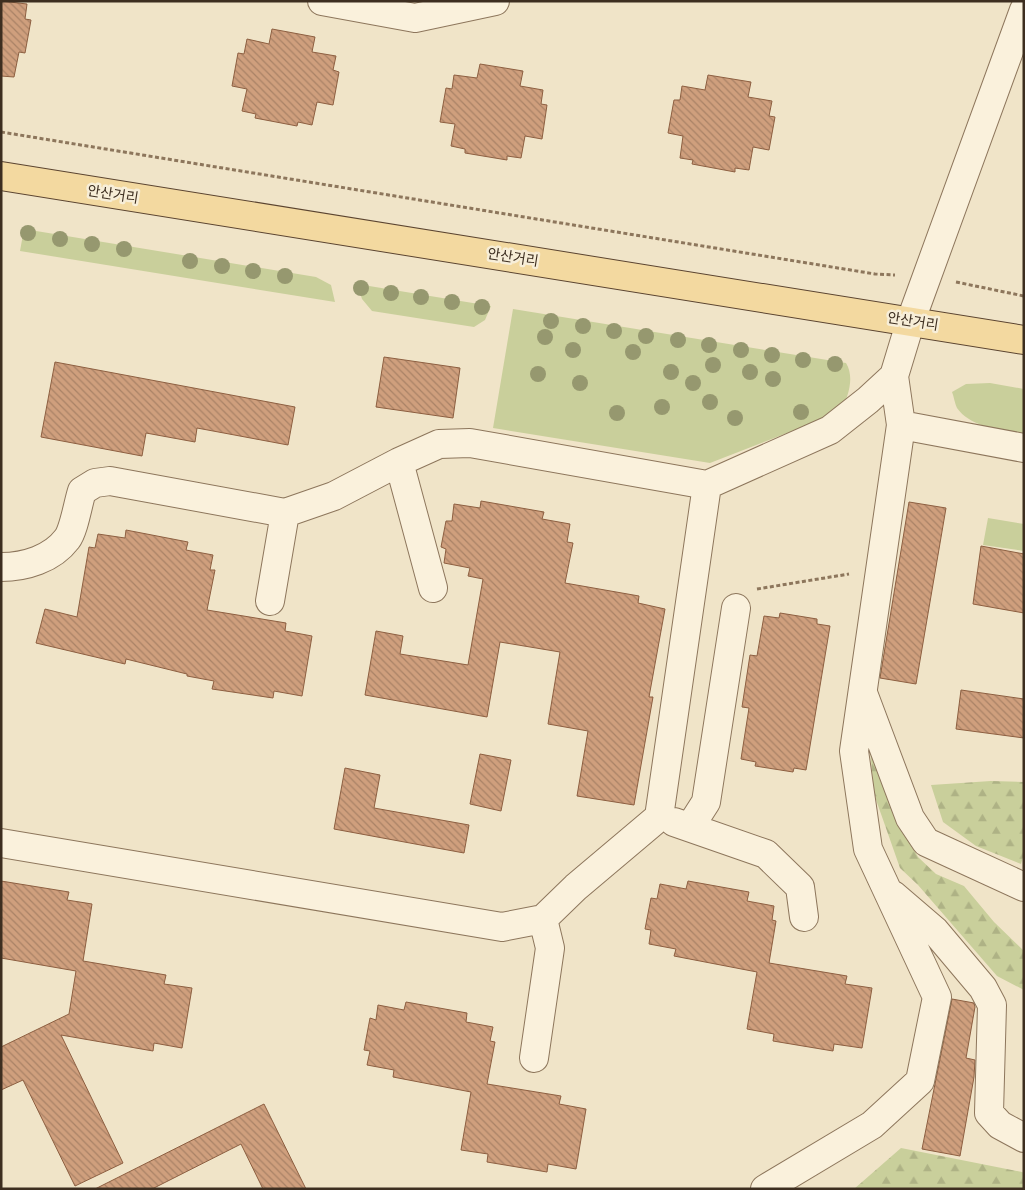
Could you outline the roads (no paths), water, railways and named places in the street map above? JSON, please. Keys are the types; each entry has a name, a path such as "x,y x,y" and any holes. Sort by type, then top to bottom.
{"main road":[{"name":"안산거리","path":"1,176 911,320 1024,340"}],"street":[{"path":"322,1 415,18 495,1"},
{"path":"765,1189 872,1125 920,1081 936,997 868,849 854,751 882,571 901,426 894,376 911,320 1024,10"},
{"path":"1,567 31,564 51,554 68,538 82,491 95,483 110,481 286,513 334,496 399,462 439,444 470,443 707,485 830,430 868,400 894,376"},
{"path":"901,426 1024,448"},
{"path":"399,462 433,588"},
{"path":"1,843 502,927 543,919 576,887 659,817 707,485"},
{"path":"270,601 286,513"},
{"path":"690,827 706,802 736,608"},
{"path":"863,691 910,818 926,842 1024,887"},
{"path":"659,817 766,854 800,887 804,917"},
{"path":"886,889 935,931 982,988 992,1005 989,1113 1000,1125 1024,1138"},
{"path":"534,1058 550,948 543,919"}]}
